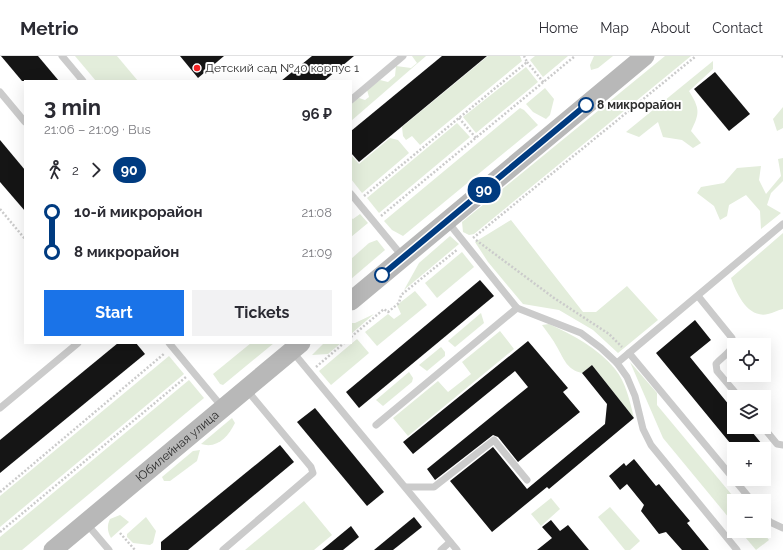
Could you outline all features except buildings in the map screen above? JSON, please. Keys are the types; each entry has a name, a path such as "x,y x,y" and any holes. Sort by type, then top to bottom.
{"main road":[{"path":"352,300 645,56"},
{"name":"Юбилейная улица","path":"53,550 297,347"}],"lane":[{"path":"62,56 82,80"},
{"path":"352,99 403,56"},
{"path":"0,92 24,121"},
{"path":"352,195 404,257"},
{"path":"447,221 517,308 581,333 602,348 617,363 627,377 635,396 643,429 651,445 738,550"},
{"path":"617,363 783,224"},
{"path":"698,296 732,338 734,344 732,350 716,364 717,371 733,390"},
{"path":"376,425 517,308"},
{"path":"0,408 77,344"},
{"path":"170,344 223,408"},
{"path":"297,347 457,550"},
{"path":"629,353 746,494"},
{"path":"223,550 313,474 311,467 246,389"},
{"path":"769,434 777,444 783,445"},
{"path":"406,487 434,487 494,440 527,480"},
{"path":"86,522 109,550"},
{"path":"771,522 783,528"},
{"path":"441,550 450,542"}],"path":[{"path":"524,56 544,83"},
{"path":"374,222 575,56"},
{"path":"469,240 696,56"},
{"path":"362,197 527,62"},
{"path":"459,118 476,138"},
{"path":"0,209 24,238"},
{"path":"473,238 554,298 608,334 629,353"},
{"path":"352,336 384,309 388,312 398,303 401,295 462,246"},
{"path":"313,370 343,344"},
{"path":"0,492 167,352"},
{"path":"0,532 193,372"},
{"path":"120,533 134,550"}],"green space":[{"path":"75,56 117,56 137,80 95,80"},
{"path":"412,56 426,56 352,120 352,103 359,98 365,100 369,97 367,90 380,80 388,82 395,76 396,66 411,68 417,63"},
{"path":"488,56 520,56 522,61 420,145 412,136 406,140 403,136 402,127"},
{"path":"535,56 568,56 543,77 530,60"},
{"path":"594,56 613,56 598,68 591,70 590,65"},
{"path":"665,56 691,56 474,234 469,235 463,232 462,222"},
{"path":"713,61 713,69 689,91 698,111 691,131 701,143 693,148 682,140 663,137 658,122 639,137 626,132"},
{"path":"526,67 538,82 476,133 463,117"},
{"path":"545,88 554,99 550,115 546,119 533,112 526,104"},
{"path":"783,107 783,128 777,131 773,119"},
{"path":"520,108 524,110 538,125 403,236 392,230 384,221"},
{"path":"457,123 470,137 379,213 367,198"},
{"path":"390,138 398,140 409,153 362,193 352,180 352,156 359,164"},
{"path":"783,158 783,181 771,193 767,205 781,213 761,229 760,211 746,195 729,205 727,216 720,220 714,206 697,193 701,187 724,183 737,168 761,166 759,180 766,194 781,176 778,159"},
{"path":"360,214 368,223 352,236 352,218"},
{"path":"511,220 583,312 596,312 627,286 658,320 618,353 593,330 559,310 523,304 488,262 475,242"},
{"path":"783,233 783,309 761,315 754,313 744,304 736,291 731,278"},
{"path":"450,236 459,244 404,290 419,263"},
{"path":"377,240 385,250 352,278 352,258 369,243"},
{"path":"462,252 474,267 437,298 425,283"},
{"path":"415,291 427,305 377,346 365,332 388,314 394,319 401,314 397,305"},
{"path":"481,313 484,323 455,347 448,341"},
{"path":"374,314 352,333 352,323"},
{"path":"549,324 593,348 608,361 622,380 634,418 592,365 582,373 569,367 554,341 542,325"},
{"path":"500,331 514,349 408,436 393,418 438,381 448,392 471,374 462,362"},
{"path":"357,339 369,353 331,385 319,371"},
{"path":"250,344 273,344 223,385 220,384 213,374"},
{"path":"323,344 340,344 328,354 312,355"},
{"path":"441,347 445,352 445,356 427,371 419,365"},
{"path":"169,356 184,374 0,527 0,496"},
{"path":"630,362 657,393 657,405 731,494 727,494 727,516 663,438"},
{"path":"409,372 413,378 412,382 383,406 376,400"},
{"path":"189,380 204,398 22,550 0,550 0,537"},
{"path":"232,418 235,423 229,433 221,441 212,445 201,444"},
{"path":"200,450 197,461 170,481 164,481 162,477 193,451"},
{"path":"551,498 560,509 541,526 531,514"},
{"path":"304,501 332,535 314,550 245,550"},
{"path":"610,507 640,541 630,550 625,550 598,517"},
{"path":"120,515 129,522 111,538 108,530 109,521 110,519"},
{"path":"146,517 156,531 153,543 150,545 133,543 127,537 127,534"},
{"path":"746,538 767,538 769,540 756,550"}],"bus line":[{"name":"90","path":"382,275 586,105"}],"place":[{"name":"Детский сад №40 корпус 1","path":"197,68"},
{"name":"8 микрорайон","path":"586,105"}]}
